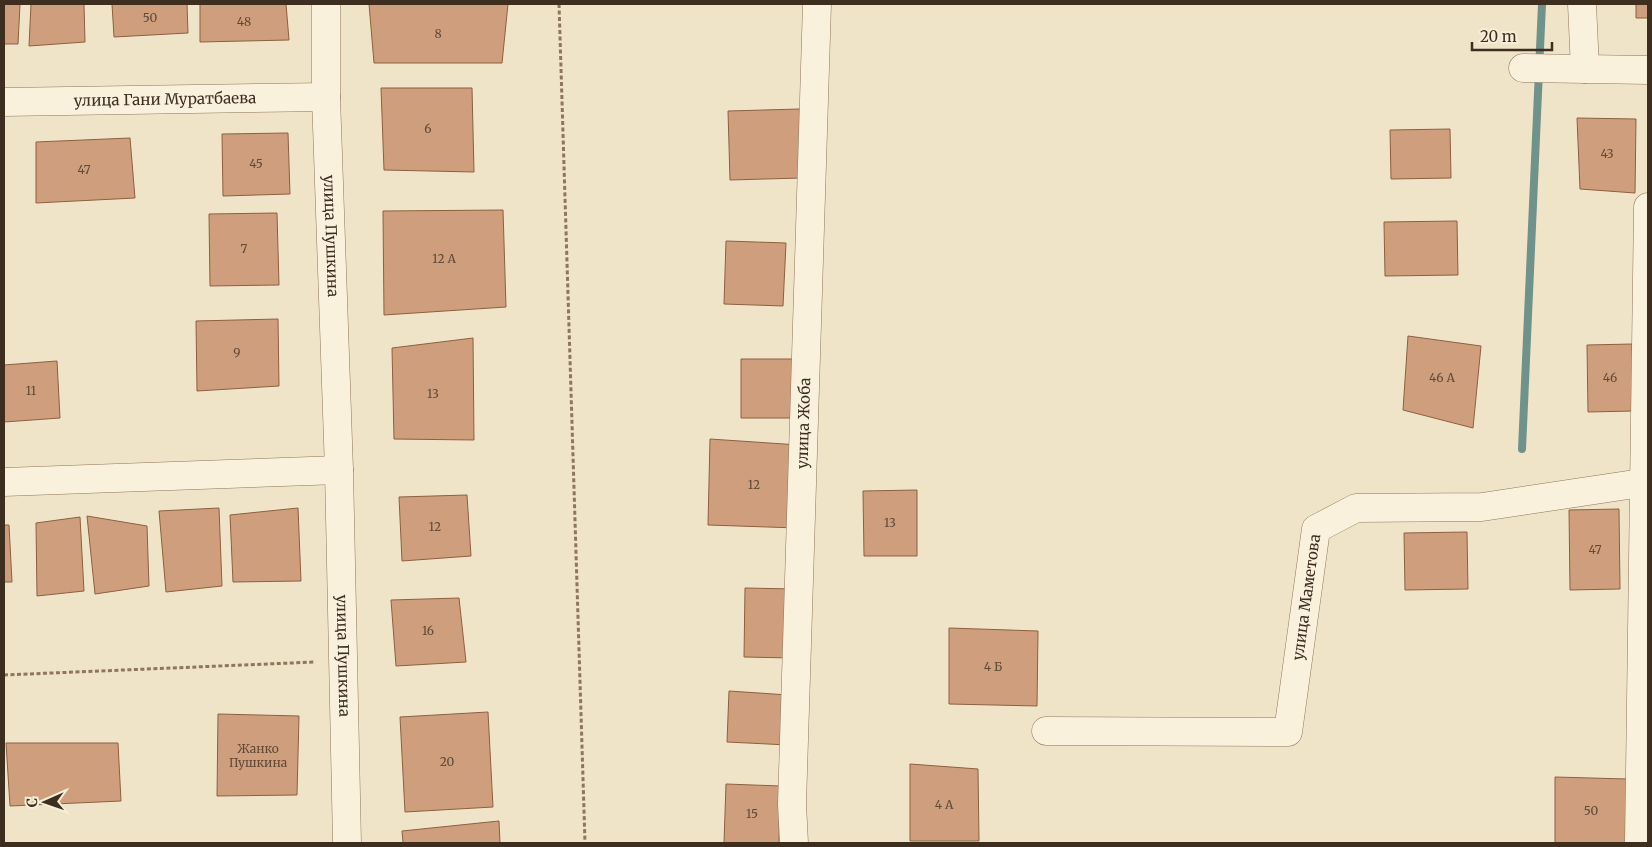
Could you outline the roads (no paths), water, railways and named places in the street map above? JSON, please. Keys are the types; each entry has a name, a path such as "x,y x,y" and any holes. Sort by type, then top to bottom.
{"street":[{"name":"улица Пушкина","path":"326,4 326,97 339,470 347,843"},
{"name":"улица Жоба","path":"794,843 792,804 817,4"},
{"path":"1582,4 1585,69"},
{"path":"1523,68 1648,70"},
{"name":"улица Гани Муратбаева","path":"4,102 326,97"},
{"path":"1639,843 1646,482 1648,207"},
{"path":"4,482 339,470"},
{"name":"улица Маметова","path":"1046,731 1288,732 1316,529 1356,508 1482,507 1646,482"}],"waterway":[{"path":"1522,449 1542,4"}]}
